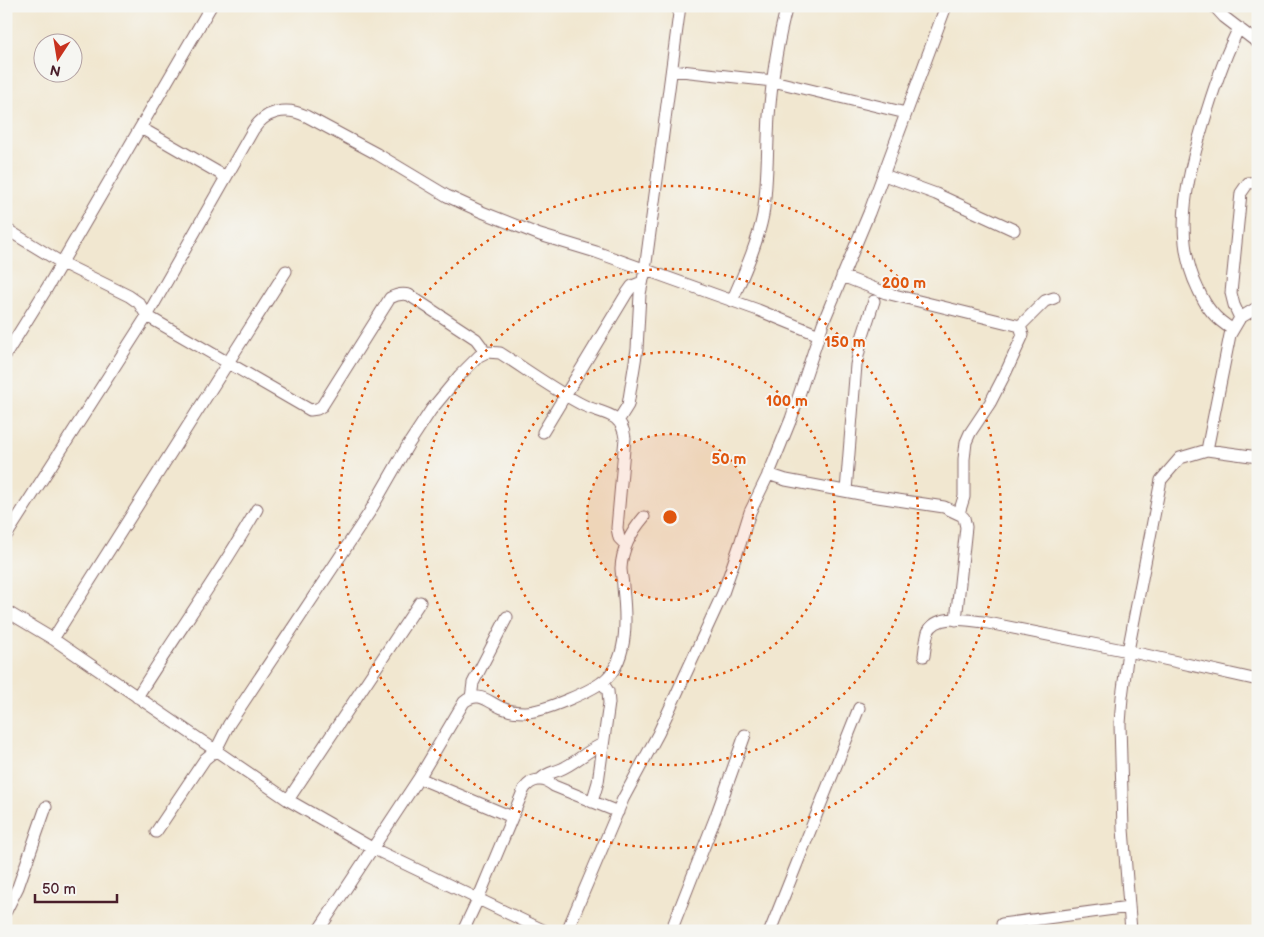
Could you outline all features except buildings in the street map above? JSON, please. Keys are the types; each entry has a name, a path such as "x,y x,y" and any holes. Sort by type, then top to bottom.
{"street":[{"path":"6,354 62,263 211,6"},
{"path":"618,421 628,405 637,349 642,282 680,6"},
{"path":"732,301 754,247 762,217 767,180 773,81 779,39 787,6"},
{"path":"567,931 618,812 658,734 704,636 732,568 750,512 791,419 832,299 884,175 946,6"},
{"path":"1214,6 1258,43"},
{"path":"1232,329 1212,313 1198,290 1188,263 1184,230 1188,187 1196,148 1219,71 1239,28"},
{"path":"672,70 773,81 906,113"},
{"path":"6,536 147,316 253,130 261,120 277,112 295,112 306,116 377,154 447,196 482,212 732,301 819,335"},
{"path":"141,128 226,177"},
{"path":"884,175 936,194 1014,230"},
{"path":"1240,318 1234,305 1232,293 1241,193 1248,183 1258,182"},
{"path":"6,229 62,263 129,296 139,303 147,316 306,409 317,409 322,406 390,298 400,294 409,296 476,339 482,347 483,353"},
{"path":"53,639 286,271"},
{"path":"842,276 886,293 1020,326"},
{"path":"543,432 626,294 632,286 642,282"},
{"path":"1020,326 1045,301 1054,298"},
{"path":"846,491 856,365 862,338 874,301"},
{"path":"1207,450 1232,329 1240,318 1258,307"},
{"path":"959,513 964,497 966,442 1006,372 1022,335 1020,326"},
{"path":"156,832 205,759 216,750 229,724 369,513 419,427 445,392 483,353 492,351 500,353 566,395 593,409 611,415 618,421 623,429 625,438 617,528 619,538 626,545"},
{"path":"1131,931 1123,829 1120,724 1128,651 1161,480 1180,458 1207,450 1258,456"},
{"path":"768,474 786,480 896,501 944,507 959,513 964,518 966,527 958,620"},
{"path":"137,697 195,606 233,551 257,509"},
{"path":"318,931 419,778 464,702 471,698 484,698 510,711 533,712 593,688 602,682 615,667 621,652 624,618 621,569 626,545 644,517"},
{"path":"288,800 420,602"},
{"path":"6,611 53,639 288,800 372,848 545,931"},
{"path":"471,698 473,683 506,617"},
{"path":"924,656 928,635 932,627 939,621 977,621 1128,651 1258,680"},
{"path":"592,802 598,782 610,703 608,691 602,682"},
{"path":"770,931 859,708"},
{"path":"671,931 745,735"},
{"path":"463,931 527,784 568,766 603,744"},
{"path":"419,778 512,817"},
{"path":"541,779 618,812"},
{"path":"6,911 18,887 46,807"},
{"path":"1002,924 1129,907"}]}
